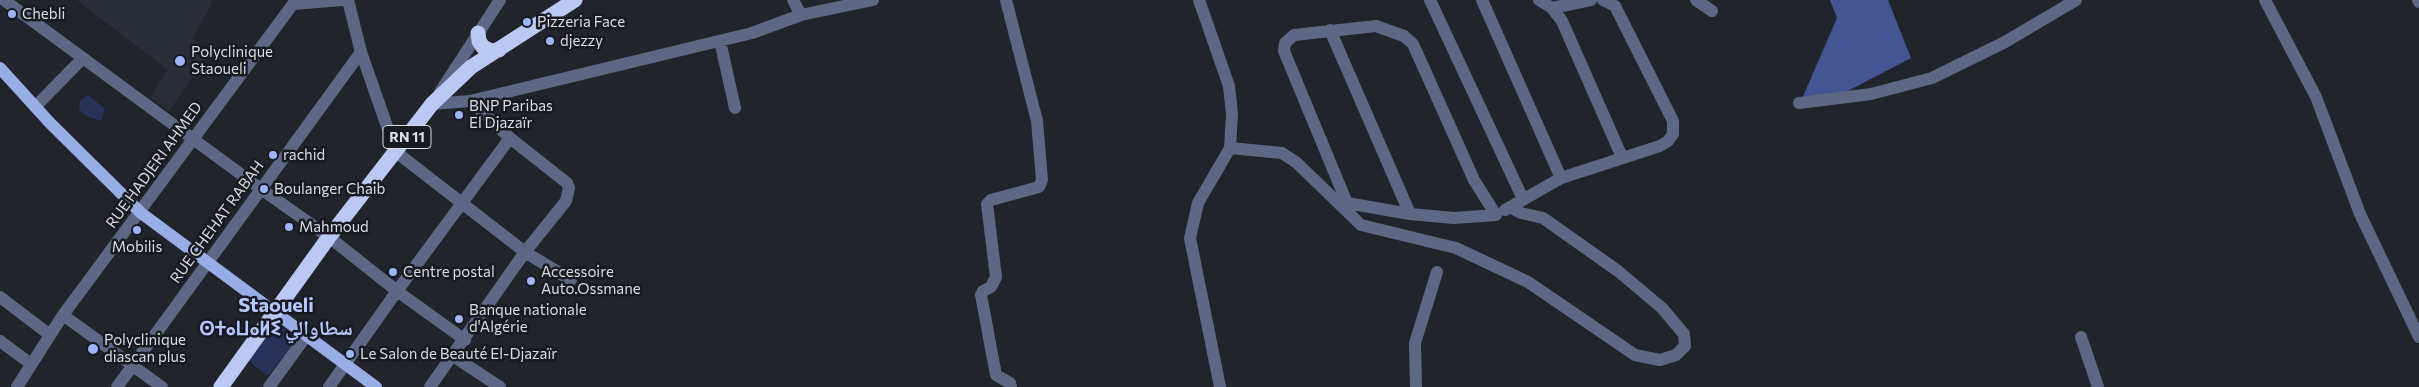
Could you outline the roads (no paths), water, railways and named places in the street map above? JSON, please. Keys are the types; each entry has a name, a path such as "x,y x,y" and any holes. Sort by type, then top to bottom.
{"highway":[{"name":"RN 11","path":"221,387 329,237 432,104 471,67 575,0"},
{"path":"478,33 479,41 483,47 491,51 499,50"}],"main road":[{"path":"0,68 35,107 140,213 376,387"}],"street":[{"path":"4,0 329,237 397,291 464,340"},
{"name":"RUE HADJERI AHMED","path":"17,387 64,315 140,213 291,2 342,0"},
{"path":"348,0 361,52 396,152 460,204 525,252 571,280"},
{"path":"432,104 500,0"},
{"path":"793,0 801,15"},
{"path":"432,104 470,102 752,33 801,15 873,0"},
{"path":"1006,0 1037,121 1042,180 1039,188 991,200 987,204 996,277 990,287 980,295 996,376 1010,383 1011,387"},
{"path":"1200,0 1229,86 1232,114 1230,148 1198,203 1190,238 1220,387"},
{"path":"1430,0 1523,199"},
{"path":"1482,0 1561,178"},
{"path":"1539,0 1552,8 1562,21 1622,157"},
{"path":"1552,8 1591,0"},
{"path":"1333,200 1410,214 1454,218 1496,215 1561,178 1660,146 1668,141 1673,134 1673,121 1615,6 1603,0"},
{"path":"1696,0 1712,12"},
{"path":"1799,103 1871,94 1932,78 2005,42 2076,0"},
{"path":"2265,0 2316,97 2360,214 2419,337"},
{"path":"1347,203 1284,51 1285,43 1289,38 1330,30 1376,26 1404,36 1412,44 1474,180 1496,215"},
{"path":"1330,30 1410,214"},
{"path":"720,41 734,108"},
{"name":"RUE CHEHAT RABAH","path":"117,387 361,52"},
{"path":"35,107 83,58"},
{"path":"430,387 525,252 566,201 569,188 567,182 510,138 470,102"},
{"path":"329,387 460,204 510,138"},
{"path":"1230,148 1282,153 1297,163 1333,200 1361,224 1456,248 1528,282 1635,355 1660,360 1676,355 1685,346 1684,334 1662,308 1618,271 1543,218 1521,213 1510,207"},
{"path":"1416,387 1415,343 1437,272"},
{"path":"0,297 50,335"},
{"path":"64,315 162,387"},
{"path":"269,387 307,335"},
{"path":"2081,337 2098,387"},
{"path":"0,341 31,364"},
{"path":"453,356 500,387"}],"place":[{"name":"Chebli","path":"12,14"},
{"name":"Pizzeria Face","path":"527,22"},
{"name":"djezzy","path":"550,41"},
{"name":"Polyclinique Staoueli","path":"180,61"},
{"name":"BNP Paribas El Djazaïr","path":"459,115"},
{"name":"rachid","path":"273,155"},
{"name":"Boulanger Chaib","path":"264,189"},
{"name":"Mahmoud","path":"289,227"},
{"name":"Mobilis","path":"137,230"},
{"name":"Centre postal","path":"393,272"},
{"name":"Accessoire Auto.Ossmane","path":"531,281"},
{"name":"Banque nationale d'Algérie","path":"459,319"},
{"name":"Polyclinique diascan plus","path":"93,349"},
{"name":"Le Salon de Beauté El-Djazaïr","path":"350,354"}],"district":[{"name":"Staoueli ⵙⵜⴰⵡⴰⵍⵉ سطاوالي","path":"276,316"}]}
